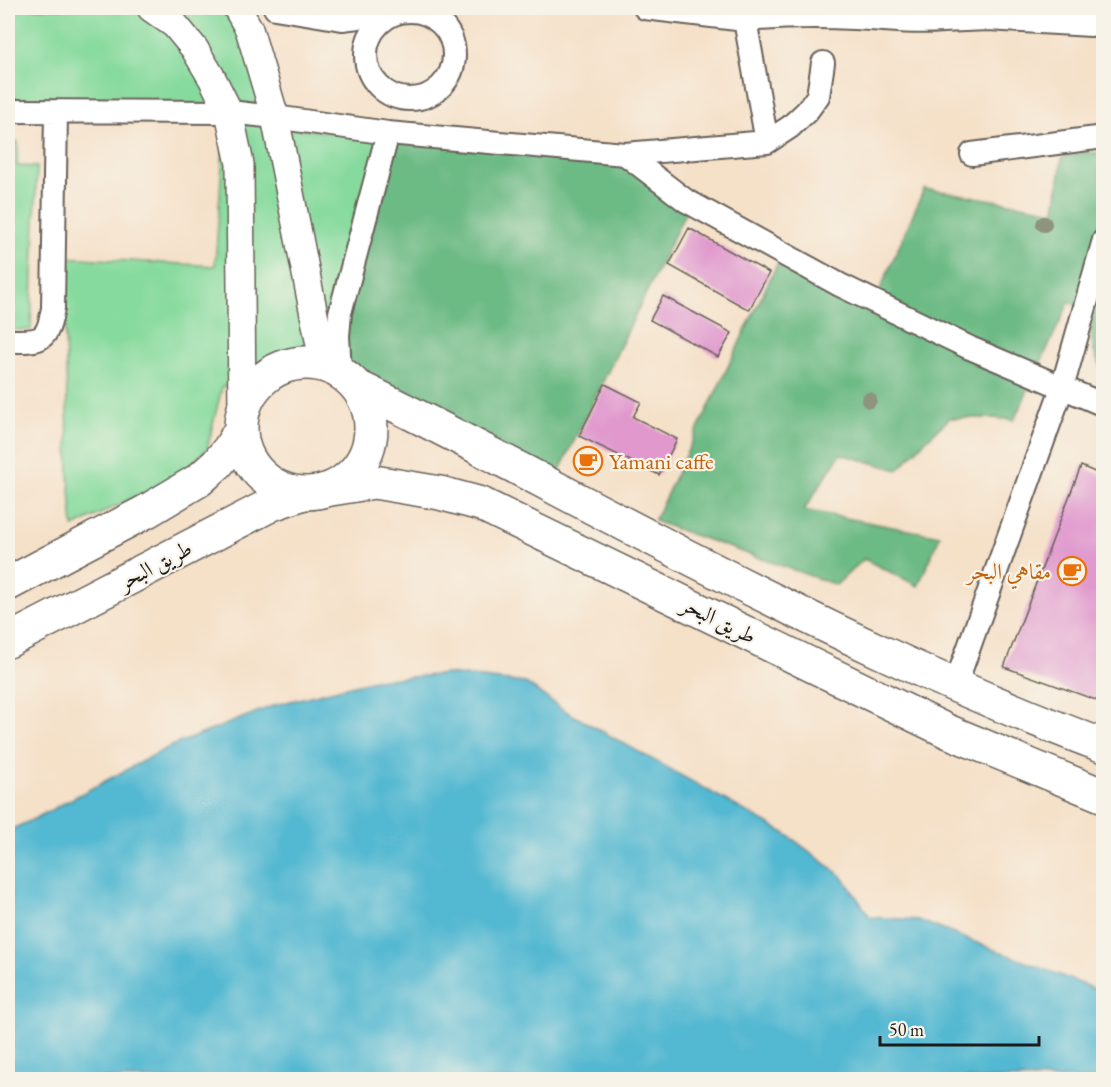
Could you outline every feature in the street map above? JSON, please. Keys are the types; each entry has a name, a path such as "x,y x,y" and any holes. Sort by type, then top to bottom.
{"highway":[{"path":"8,584 147,511 199,480 230,448 242,422 248,397 259,383 273,372 307,363 340,375 367,405 370,425 368,446 359,465 344,480 314,491 285,489 267,480 253,466 244,449 242,422"},
{"name":"طريق البحر","path":"340,375 850,638 955,686 1104,746"},
{"name":"طريق البحر","path":"8,641 272,504 314,491 374,482 440,493 481,504 947,731 1104,796"}],"street":[{"path":"151,8 174,25 194,48 229,112 240,164 242,422"},
{"path":"340,375 275,117 243,18 278,8 342,19 407,10 428,14 441,23 450,35 454,51 453,67 446,81 435,92 420,98 405,99 389,95 377,85 369,71 365,56 342,19"},
{"path":"645,8 745,20 798,17 855,18 915,23 943,14 988,19 1095,20"},
{"path":"365,56 366,44 377,24 407,10"},
{"path":"745,20 767,142"},
{"path":"8,111 229,112 388,133 625,154 767,142 790,128 818,96 823,63"},
{"path":"8,342 39,340 47,333 51,320 56,113"},
{"path":"340,375 338,336 342,303 388,133"},
{"path":"972,154 1104,137"},
{"path":"625,154 685,201 840,285 970,348 1104,405"},
{"path":"955,686 1062,388 1104,240"}],"green space":[{"path":"8,8 251,8 276,127 385,137 326,355 222,387 207,449 180,475 73,527 69,477 63,257 215,266 225,120 8,107"},
{"path":"385,137 631,157 689,205 557,476 326,355"},
{"path":"8,141 18,142 17,166 37,167 31,330 8,330"},
{"path":"1082,152 1103,153 1103,371 1092,343 1092,313 1069,302 1014,420 950,418 898,470 840,454 804,510 940,536 918,586 864,559 836,585 654,521 782,254 879,292 924,189 1055,211 1062,158"}],"water":[{"path":"448,674 526,683 562,709 786,834 842,876 870,917 918,920 1103,992 1103,1079 8,1079 8,831 169,747 275,705 374,680"}],"building":[{"path":"689,228 769,273 749,310 669,265"},
{"path":"663,296 732,333 718,357 650,320"},
{"path":"605,384 641,402 633,417 677,439 659,475 579,436"},
{"name":"مقاهي البحر","path":"1081,466 1104,476 1104,703 1004,667"}],"place":[{"name":"Yamani caffe","path":"588,461"},
{"name":"مقاهي البحر","path":"1072,571"}]}
